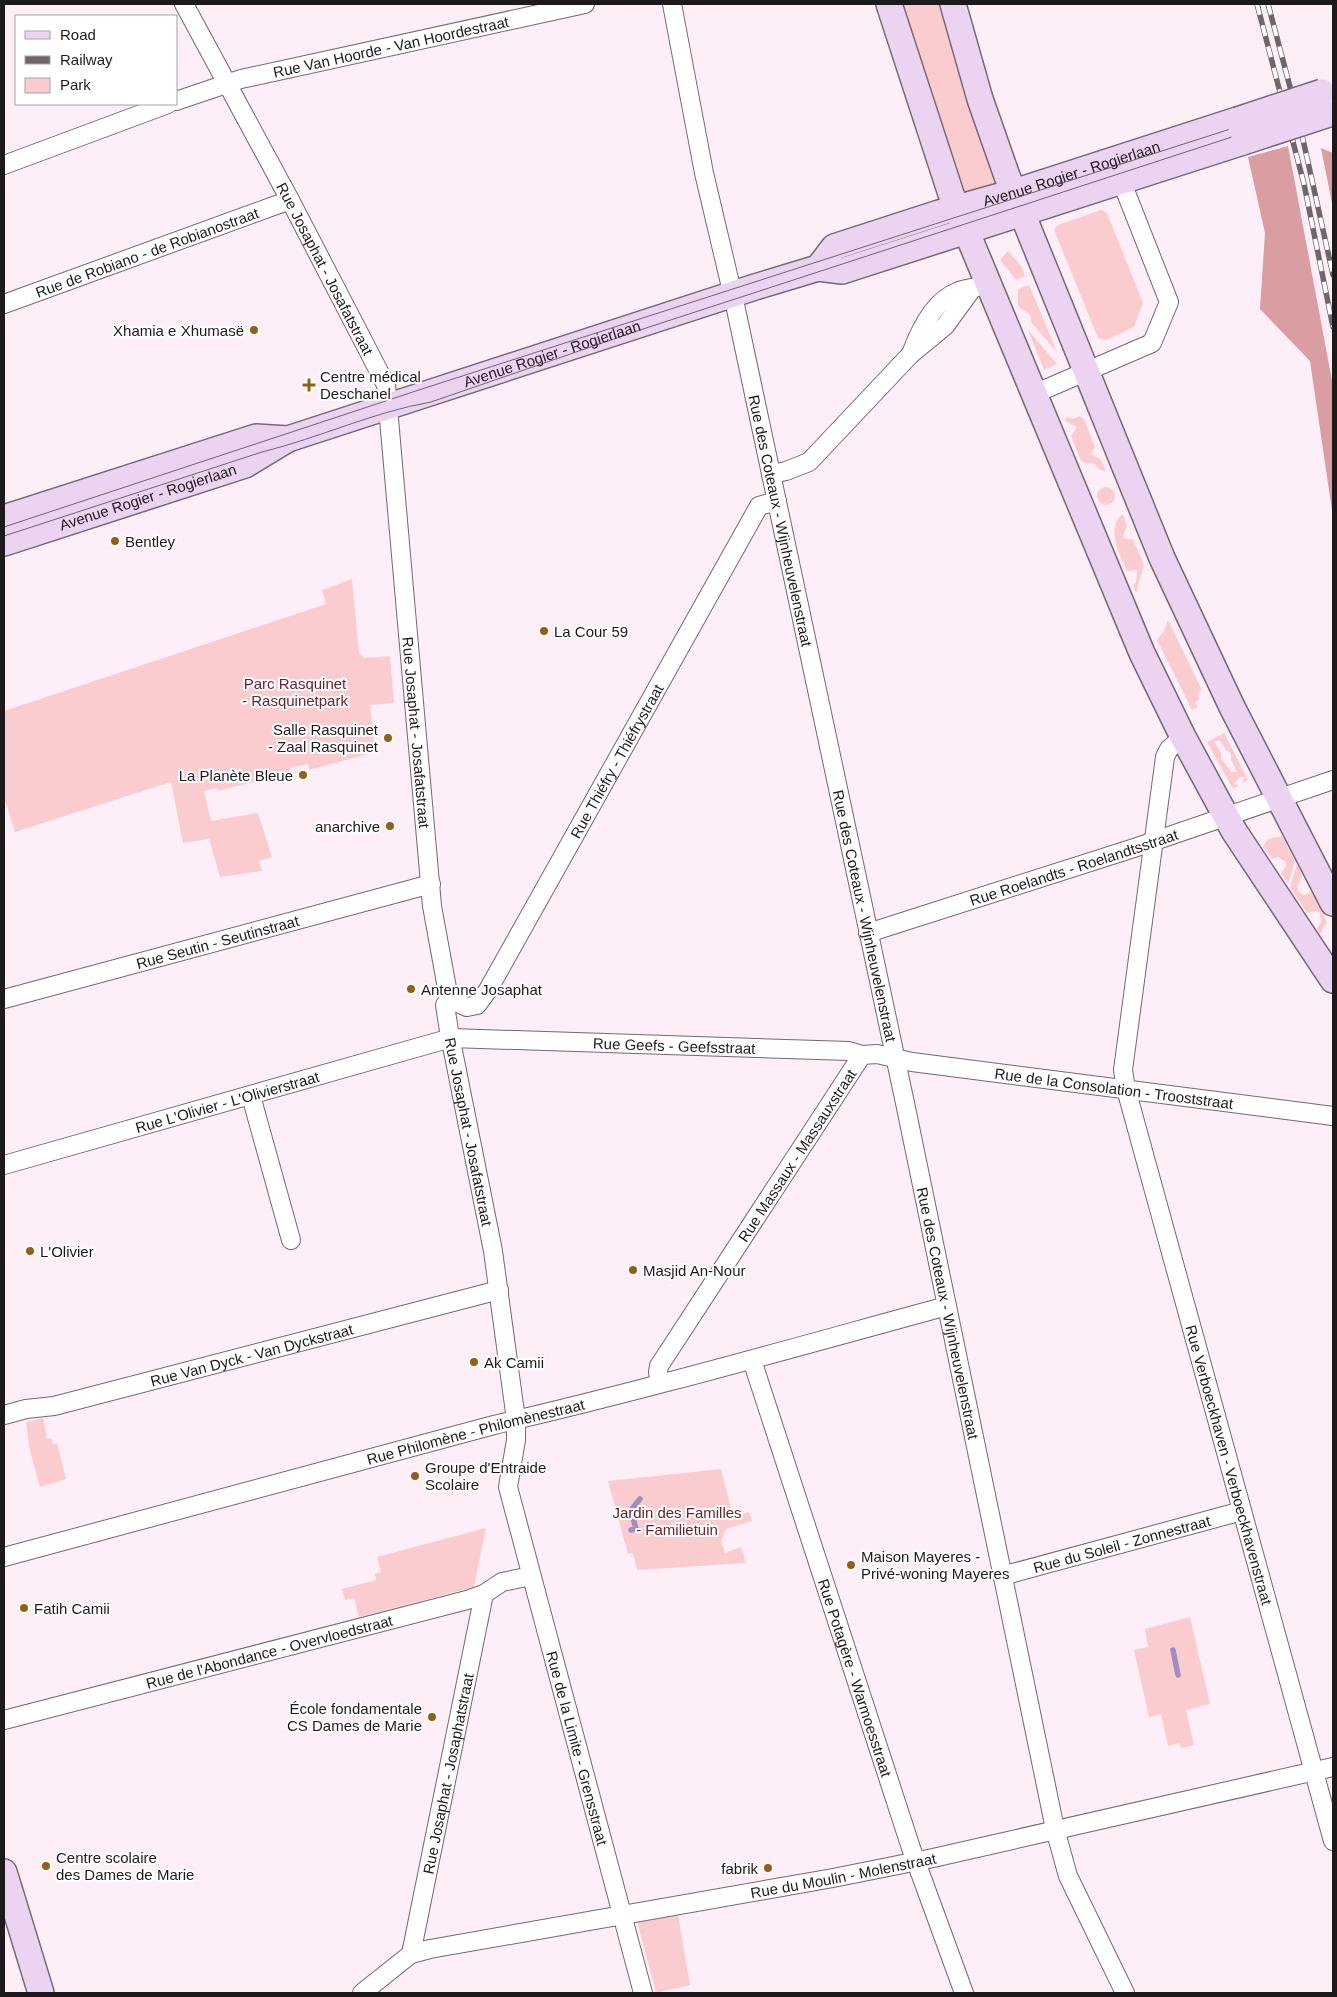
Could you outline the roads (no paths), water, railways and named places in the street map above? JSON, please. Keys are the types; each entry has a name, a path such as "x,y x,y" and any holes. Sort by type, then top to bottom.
{"street":[{"name":"Rue Josaphat - Josafatstraat","path":"184,4 228,83 383,376 389,407 437,941 449,999 445,1005 499,1290 516,1420 516,1440 508,1487 512,1502"},
{"name":"Rue Van Hoorde - Van Hoordestraat","path":"178,100 228,83 585,4"},
{"name":"Rue des Coteaux - Wijnheuvelenstraat","path":"672,4 704,173 733,295 777,501 1055,1829 1068,1876 1125,1993"},
{"path":"889,4 949,188 967,231 979,286 1034,394 1142,653 1183,737 1226,816 1333,980"},
{"path":"953,4 980,99 1018,203 1128,478 1191,623 1333,903"},
{"name":"Avenue Rogier - Rogierlaan","path":"4,543 245,465 288,439 818,268 842,271 967,231 1018,203 1329,102"},
{"path":"4,165 165,105"},
{"path":"1034,394 1152,343 1168,302 1118,170"},
{"name":"Rue de Robiano - de Robianostraat","path":"4,304 290,200"},
{"name":"Avenue Rogier - Rogierlaan","path":"818,268 834,246 958,208 1018,203"},
{"path":"771,474 786,472 809,462 910,354 919,332 934,311 949,296 959,291 979,286"},
{"name":"Avenue Rogier - Rogierlaan","path":"4,518 256,437 288,439"},
{"name":"Rue Thiéfry - Thiéfrystraat","path":"449,999 467,1007 477,1005 488,990 759,506 777,501"},
{"name":"Rue Verboeckhaven - Verboeckhavenstraat","path":"1183,737 1169,749 1165,758 1123,1070 1126,1090 1333,1840"},
{"name":"Rue Roelandts - Roelandtsstraat","path":"868,933 1154,841 1333,780"},
{"name":"Rue Seutin - Seutinstraat","path":"4,999 431,884"},
{"name":"Rue Geefs - Geefsstraat","path":"451,1038 849,1052 862,1055 877,1054 895,1058"},
{"name":"Rue L'Olivier - L'Olivierstraat","path":"4,1165 451,1038"},
{"name":"Rue Massaux - Massauxstraat","path":"660,1383 659,1366 862,1055"},
{"name":"Rue de la Consolation - Trooststraat","path":"895,1058 1333,1116"},
{"path":"251,1096 291,1240"},
{"name":"Rue Van Dyck - Van Dyckstraat","path":"4,1414 54,1406 499,1290"},
{"name":"Rue Philomène - Philomènestraat","path":"4,1557 516,1420 752,1360 947,1306"},
{"name":"Rue Potagère - Warmoesstraat","path":"752,1360 916,1861 964,1993"},
{"name":"Rue de la Limite - Grensstraat","path":"512,1502 643,1993"},
{"name":"Rue du Soleil - Zonnestraat","path":"1002,1576 1242,1511"},
{"name":"Rue de l'Abondance - Overvloedstraat","path":"4,1720 484,1594 502,1582 531,1576"},
{"name":"Rue Josaphat - Josaphatstraat","path":"411,1954 484,1594"},
{"name":"Rue du Moulin - Molenstraat","path":"362,1993 411,1954 623,1914 833,1878 1333,1767"},
{"path":"4,1872 41,1993"}],"waterway":[{"path":"631,1530 636,1529 631,1510 640,1499"},
{"path":"1173,1650 1178,1675"}],"tram line":[{"path":"4,527 425,388 1333,96"},
{"path":"4,536 388,412 431,402 640,330 1333,104"}],"railway":[{"path":"1257,4 1304,184 1333,327"},
{"path":"1268,4 1298,117 1333,275"}],"place":[{"name":"Xhamia e Xhumasë","path":"254,330"},
{"name":"Centre médical Deschanel","path":"309,385"},
{"name":"Bentley","path":"115,541"},
{"name":"La Cour 59","path":"544,631"},
{"name":"Salle Rasquinet - Zaal Rasquinet","path":"388,738"},
{"name":"La Planète Bleue","path":"303,775"},
{"name":"anarchive","path":"390,826"},
{"name":"Antenne Josaphat","path":"411,989"},
{"name":"L'Olivier","path":"30,1251"},
{"name":"Masjid An-Nour","path":"633,1270"},
{"name":"Ak Camii","path":"474,1362"},
{"name":"Groupe d'Entraide Scolaire","path":"415,1476"},
{"name":"Maison Mayeres - Privé-woning Mayeres","path":"851,1565"},
{"name":"Fatih Camii","path":"24,1608"},
{"name":"École fondamentale CS Dames de Marie","path":"432,1717"},
{"name":"Centre scolaire des Dames de Marie","path":"46,1866"},
{"name":"fabrik","path":"768,1868"}],"park label":[{"name":"Parc Rasquinet - Rasquinetpark","path":"295,692"},
{"name":"Jardin des Familles - Familietuin","path":"677,1520"}]}
